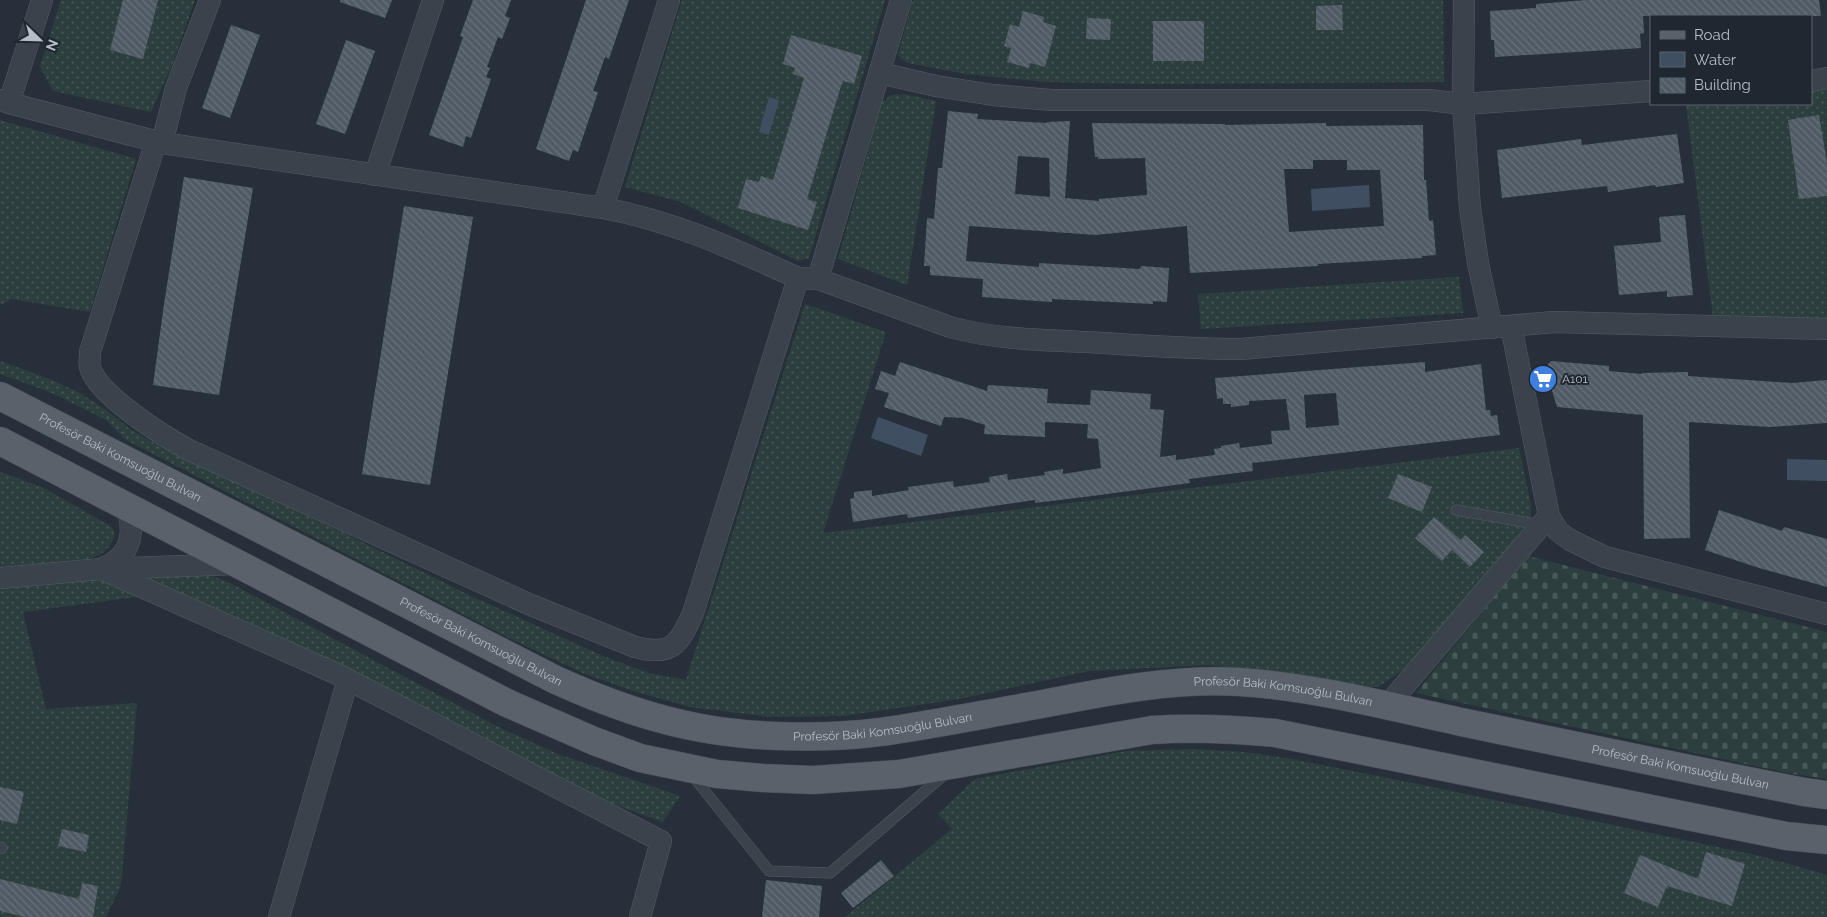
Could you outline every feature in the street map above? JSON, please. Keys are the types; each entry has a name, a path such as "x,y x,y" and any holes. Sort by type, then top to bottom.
{"main road":[{"name":"Profesör Baki Komsuoğlu Bulvarı","path":"0,396 556,680 622,707 702,729 801,736 877,733 1087,695 1197,681 1239,682 1282,687 1387,706 1602,752 1827,795"},
{"path":"0,441 507,703 551,724 640,758 686,769 717,774 813,780 899,774 1152,730 1188,727 1230,728 1275,733 1786,836 1827,840"}],"street":[{"path":"42,0 4,101 159,142 633,214 670,224 808,278 968,332 1006,338 1199,349 1241,349 1554,322 1827,329"},
{"path":"210,0 176,88 90,352 90,368 99,382 137,418 160,434 189,450 531,606 635,647 652,651 664,650 676,644 686,629 693,613 880,74 901,0"},
{"path":"374,176 433,0"},
{"path":"603,208 669,0"},
{"path":"1464,0 1463,104 1470,208 1478,264 1502,327 1545,521 1570,540 1605,557 1827,614"},
{"path":"880,74 993,95 1051,100 1419,100 1463,104 1650,92"},
{"path":"1812,81 1827,78"},
{"path":"101,569 118,559 128,544 131,524 125,505"},
{"path":"1387,706 1545,521"},
{"path":"0,578 101,569 238,564"},
{"path":"101,569 348,679 661,841 640,917"},
{"path":"279,917 348,679"}],"lane":[{"path":"1456,510 1545,521"},
{"path":"686,769 769,871 830,873 955,765"}],"green space":[{"path":"61,0 195,0 173,63 151,112 53,91 40,67"},
{"path":"682,0 885,0 809,258 798,261 681,202 625,187"},
{"path":"913,0 1443,0 1444,82 1151,84 1047,82 966,74 907,63 898,55"},
{"path":"1827,87 1827,321 1713,317 1686,105 1812,105 1812,89"},
{"path":"904,94 936,101 907,285 838,259 882,102 891,95"},
{"path":"0,120 136,159 90,312 12,299 0,305"},
{"path":"1459,277 1463,313 1201,329 1198,294"},
{"path":"805,304 886,332 823,533 1519,448 1531,505 1531,519 1511,547 1409,666 1378,687 1359,687 1209,665 1089,671 959,699 843,716 769,717 690,707 630,690 583,673 513,640 126,440 106,420 52,393 0,374 0,361 52,380 80,393 130,429 170,452 336,529 471,596 603,656 649,673 686,680"},
{"path":"0,472 42,487 112,527 115,536 110,545 98,556 88,559 0,567"},
{"path":"1528,556 1827,632 1827,779 1788,773 1416,693"},
{"path":"207,574 230,583 500,728 558,754 680,796 663,822 549,781 191,602 136,597 23,612 46,709 137,703 121,885 106,917 0,917 0,588 82,580"},
{"path":"1194,749 1244,752 1292,759 1760,856 1827,875 1827,917 845,917 952,829 938,814 975,779 1126,751"}],"water":[{"path":"769,97 779,100 769,135 759,132"},
{"path":"1369,185 1370,207 1312,211 1311,189"},
{"path":"878,417 928,435 921,456 871,438"},
{"path":"1787,459 1827,460 1827,481 1787,480"}],"building":[{"path":"123,0 158,0 143,59 110,50"},
{"path":"340,0 392,0 385,18 340,2"},
{"path":"473,0 511,0 505,16 510,18 502,39 498,37 487,67 490,68 486,77 491,79 471,138 466,136 463,147 429,135 463,37 460,36"},
{"path":"586,0 629,0 609,59 605,57 593,91 598,92 578,152 573,150 569,161 536,149"},
{"path":"1586,0 1819,0 1821,16 1650,15 1643,16 1644,33 1640,34 1641,48 1495,57 1494,40 1491,40 1490,11 1536,8 1536,4"},
{"path":"1342,5 1343,30 1316,30 1316,6"},
{"path":"1023,11 1044,17 1043,22 1056,26 1045,67 1030,63 1029,68 1007,62 1011,48 1004,46 1010,24 1019,27"},
{"path":"1087,18 1111,19 1110,40 1086,39"},
{"path":"1153,21 1204,21 1204,61 1153,61"},
{"path":"231,25 260,35 230,118 202,108"},
{"path":"791,35 862,56 854,84 843,81 840,89 807,199 817,202 808,230 738,208 746,179 759,182 761,176 773,180 804,78 793,74 795,68 783,64"},
{"path":"346,40 375,51 345,134 316,124"},
{"path":"948,111 978,114 977,119 1047,123 1070,121 1065,198 1099,201 1099,199 1147,195 1145,158 1098,159 1098,157 1095,157 1092,123 1225,125 1326,123 1326,126 1423,125 1424,180 1426,180 1429,221 1433,220 1436,255 1422,256 1422,258 1318,264 1318,266 1190,273 1187,226 1095,235 969,226 966,261 1039,267 1039,263 1140,269 1141,266 1169,268 1167,302 1153,301 1153,304 1052,299 1052,302 982,297 983,279 930,275 930,266 924,266 927,218 934,219 938,168 942,168","holes":["1018,156 1049,158 1050,197 1015,194","1313,160 1347,160 1347,170 1380,170 1384,226 1289,232 1284,169 1313,169"]},
{"path":"1819,115 1827,163 1827,196 1799,199 1788,120"},
{"path":"1677,134 1684,183 1608,192 1607,186 1502,198 1497,150 1581,139 1582,145"},
{"path":"184,177 253,188 219,395 153,385"},
{"path":"404,206 473,217 430,485 362,474"},
{"path":"1685,215 1693,295 1667,297 1667,291 1619,295 1614,246 1661,242 1659,217"},
{"path":"1551,361 1609,366 1609,371 1642,374 1688,372 1688,376 1792,383 1827,380 1827,423 1770,427 1689,422 1690,538 1644,539 1643,415 1557,407 1545,368"},
{"path":"900,362 987,391 988,385 1048,389 1047,403 1090,405 1091,390 1151,394 1150,409 1164,410 1160,457 1176,455 1176,460 1215,455 1214,449 1239,443 1240,448 1272,444 1271,431 1290,430 1286,399 1249,401 1249,405 1231,407 1231,404 1223,404 1223,398 1217,399 1215,378 1425,362 1425,372 1481,364 1486,410 1490,410 1491,416 1497,415 1500,435 1252,463 1253,471 1189,479 1190,483 1035,503 1035,500 908,518 907,514 853,522 850,499 854,498 854,492 872,490 872,496 909,490 908,487 953,481 954,487 990,482 989,477 1007,474 1008,480 1045,475 1044,472 1063,469 1063,474 1101,468 1098,439 1087,438 1088,424 1045,422 1045,437 984,434 985,425 963,418 944,417 941,426 884,407 889,393 875,389 881,371 895,376","holes":["1336,393 1339,425 1306,428 1304,395"]},
{"path":"1398,474 1432,487 1422,512 1388,498"},
{"path":"1719,510 1782,531 1784,527 1827,539 1827,587 1759,568 1705,550"},
{"path":"1434,517 1461,540 1465,535 1484,552 1470,567 1452,550 1442,561 1415,538"},
{"path":"0,787 24,792 17,824 0,820"},
{"path":"62,829 89,835 86,852 58,846"},
{"path":"1706,852 1745,864 1732,906 1667,886 1658,907 1624,893 1640,855 1698,879"},
{"path":"881,860 894,876 853,908 841,893"},
{"path":"0,879 79,899 82,883 98,886 93,917 25,917 0,911"},
{"path":"766,880 822,886 819,917 762,917"}],"place":[{"name":"A101","path":"1543,379"}]}
